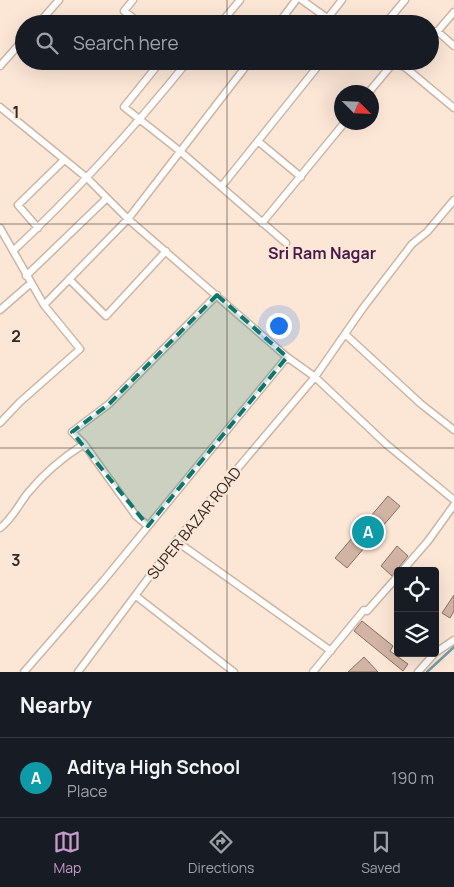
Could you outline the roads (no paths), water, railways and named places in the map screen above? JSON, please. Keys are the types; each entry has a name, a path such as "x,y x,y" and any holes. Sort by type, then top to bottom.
{"street":[{"path":"46,15 59,0"},
{"path":"130,15 124,11 133,0"},
{"path":"228,15 240,0"},
{"path":"285,15 296,0"},
{"path":"302,0 318,15"},
{"path":"330,15 342,0"},
{"path":"392,15 405,0"},
{"path":"439,29 454,12"},
{"path":"439,33 454,46"},
{"path":"0,66 15,49"},
{"path":"153,70 124,107 182,152 286,243"},
{"path":"13,251 87,178 141,120 181,70"},
{"path":"44,305 128,219 182,152 243,70"},
{"path":"221,187 315,70"},
{"path":"375,85 387,70"},
{"path":"408,70 454,108"},
{"path":"0,107 87,178 128,219 287,357 315,377 386,444 453,497"},
{"path":"262,223 339,130"},
{"path":"259,142 301,177"},
{"path":"38,228 18,205 64,160"},
{"path":"26,276 107,198"},
{"name":"SUPER BAZAR ROAD","path":"78,672 176,541 315,377 412,244 427,232 454,200"},
{"path":"0,228 44,305 80,349 20,402 0,423"},
{"path":"69,279 106,316 166,251"},
{"path":"0,310 31,283"},
{"path":"148,526 136,516 84,444 72,432 109,404 217,295"},
{"path":"345,334 390,373 420,404 454,430"},
{"path":"24,672 148,526 287,357"},
{"path":"0,528 8,522 27,494 57,462 84,444"},
{"path":"405,567 428,541 454,505"},
{"path":"176,541 332,651"},
{"path":"313,672 364,610 367,611 394,581"},
{"path":"136,596 234,672"},
{"path":"439,650 454,640"},
{"path":"418,672 431,657"}],"waterway":[{"path":"427,672 454,647"}],"place":[{"name":"Aditya High School","path":"368,532"}],"district":[{"name":"Sri Ram Nagar","path":"322,253"}]}
